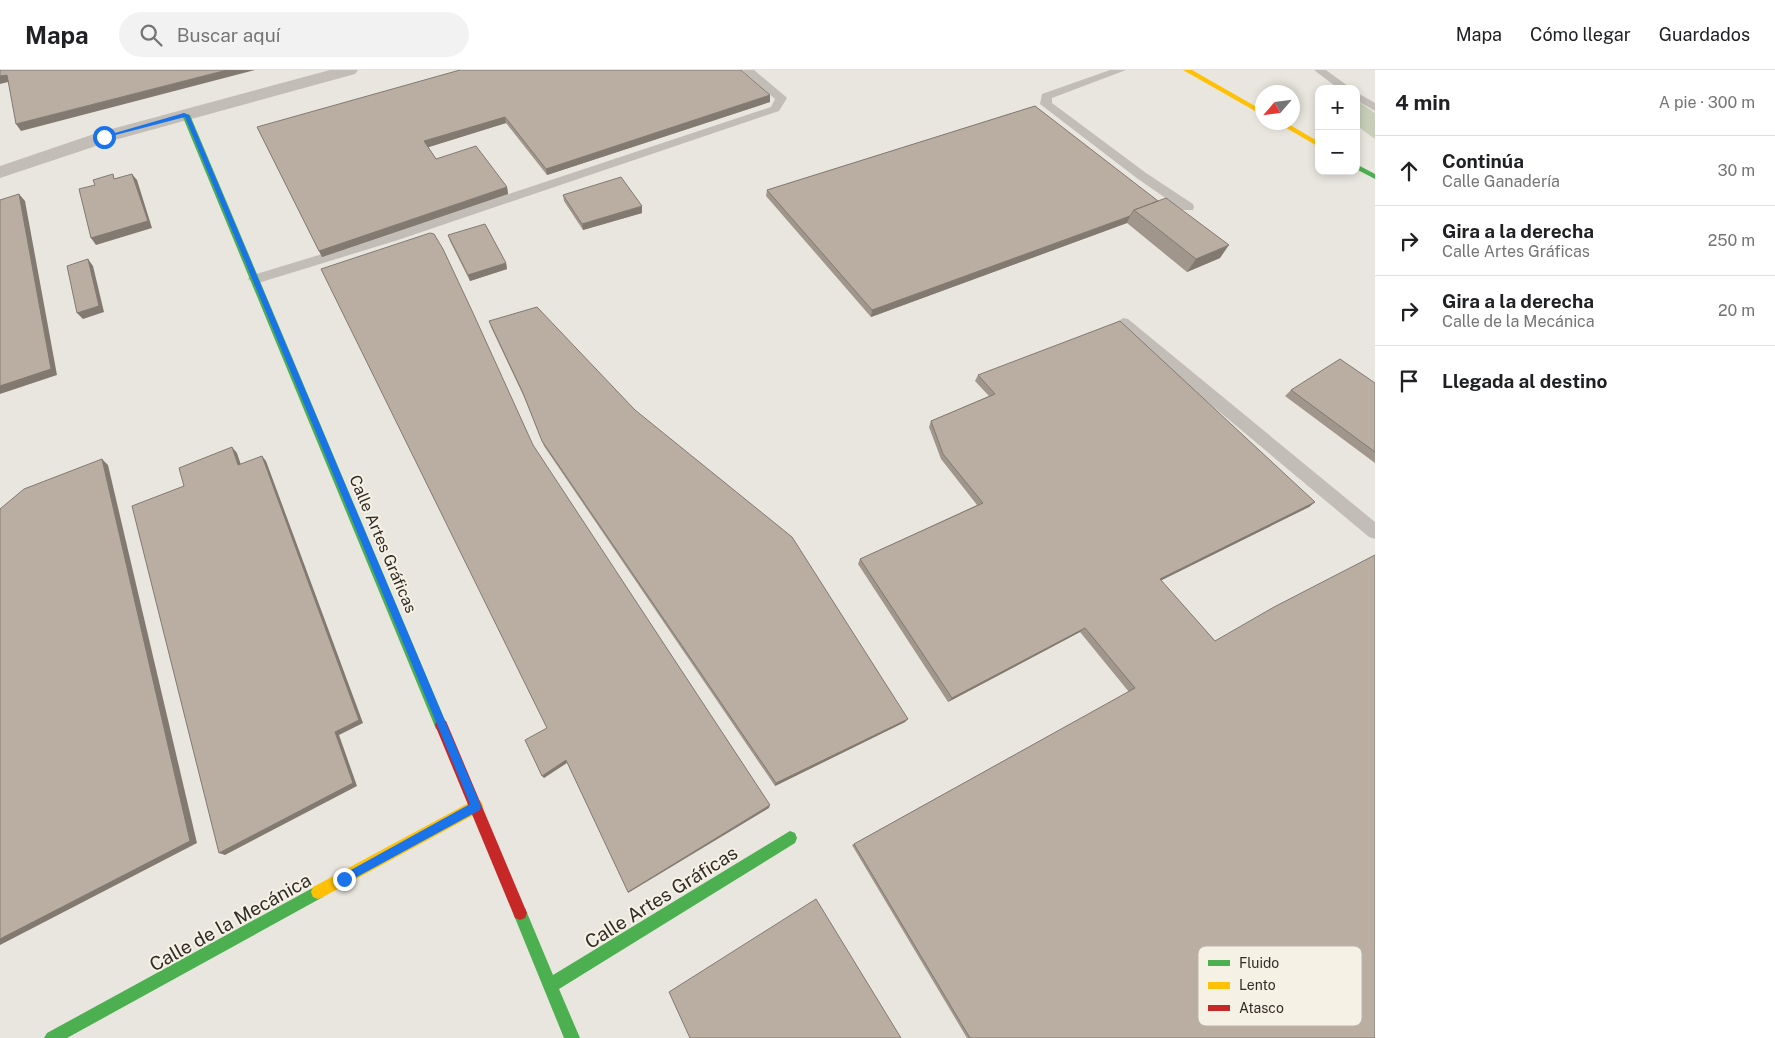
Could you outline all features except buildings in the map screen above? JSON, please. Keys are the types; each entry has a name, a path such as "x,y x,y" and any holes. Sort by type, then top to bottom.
{"street":[{"path":"0,172 104,137 349,70"},
{"path":"1187,70 1255,109"},
{"name":"Calle Artes Gráficas","path":"186,115 572,1038"},
{"path":"1294,130 1315,143"},
{"path":"1360,168 1375,177"},
{"name":"Calle de la Mecánica","path":"52,1038 476,806"},
{"name":"Calle Artes Gráficas","path":"550,986 790,838"}],"lane":[{"path":"255,279 384,240 775,109 781,98 747,70"},
{"path":"1122,70 1046,96 1046,104 1142,176 1188,206"},
{"path":"1320,70 1341,85"},
{"path":"1360,98 1375,108"},
{"path":"1123,323 1375,532"}],"green space":[{"path":"1360,103 1375,113 1375,139 1360,128"}],"traffic: fast":[{"path":"186,115 441,725"},
{"path":"1360,168 1375,177"},
{"path":"550,986 790,838"},
{"path":"52,1038 318,892"},
{"path":"520,913 572,1038"}],"traffic: slow":[{"path":"1187,70 1255,109"},
{"path":"1293,130 1315,143"},
{"path":"318,892 476,806"}],"traffic: jam":[{"path":"441,725 520,913"}],"route":[{"path":"104,137 186,115 476,806 344,879"}]}
